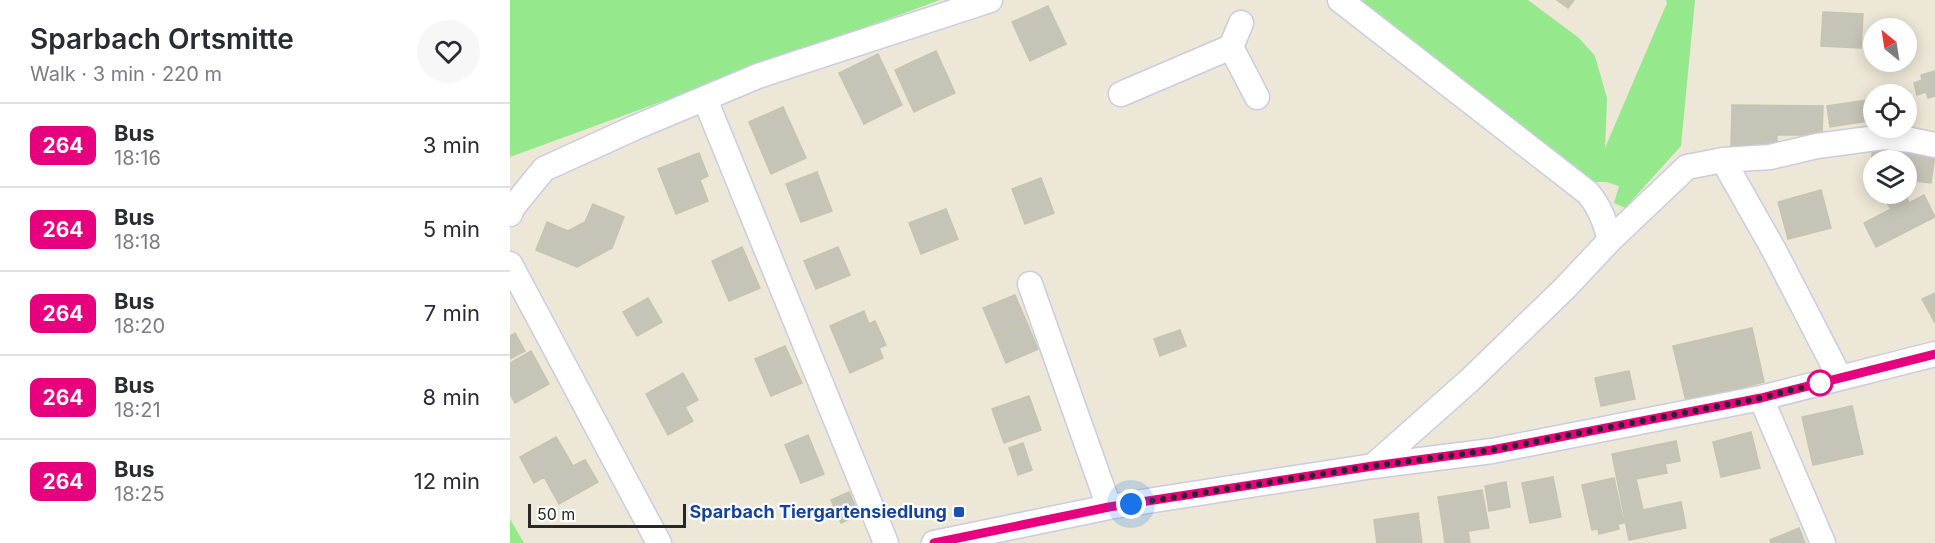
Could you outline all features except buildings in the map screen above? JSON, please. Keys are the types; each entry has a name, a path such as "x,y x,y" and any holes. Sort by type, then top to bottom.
{"street":[{"path":"510,214 513,207 544,169 634,128 758,76 990,0"},
{"path":"1340,0 1588,193 1604,217 1610,240"},
{"path":"1121,94 1231,46 1241,23"},
{"path":"1231,46 1257,97"},
{"path":"705,99 886,543"},
{"path":"1373,466 1471,379 1566,287 1610,240 1687,167 1723,160 1770,157 1817,146 1884,137 1935,145"},
{"path":"1723,160 1775,252 1840,378"},
{"path":"510,264 659,543"},
{"path":"1030,285 1109,507"},
{"path":"934,543 1109,507 1492,450 1761,398 1935,354"},
{"path":"1761,398 1823,543"}],"green space":[{"path":"510,0 940,0 510,157"},
{"path":"1357,0 1528,0 1579,38 1595,56 1607,98 1605,148 1667,3 1666,0 1695,0 1681,146 1625,208 1614,203 1619,186 1606,182 1586,182"},
{"path":"510,519 524,543 510,543"}],"bus line":[{"name":"264","path":"934,543 1109,507 1492,450 1761,398 1935,354"}],"place":[{"name":"Sparbach Tiergartensiedlung","path":"959,512"}],"route":[{"path":"1131,504 1492,450 1761,398 1823,382 1820,383"}]}
